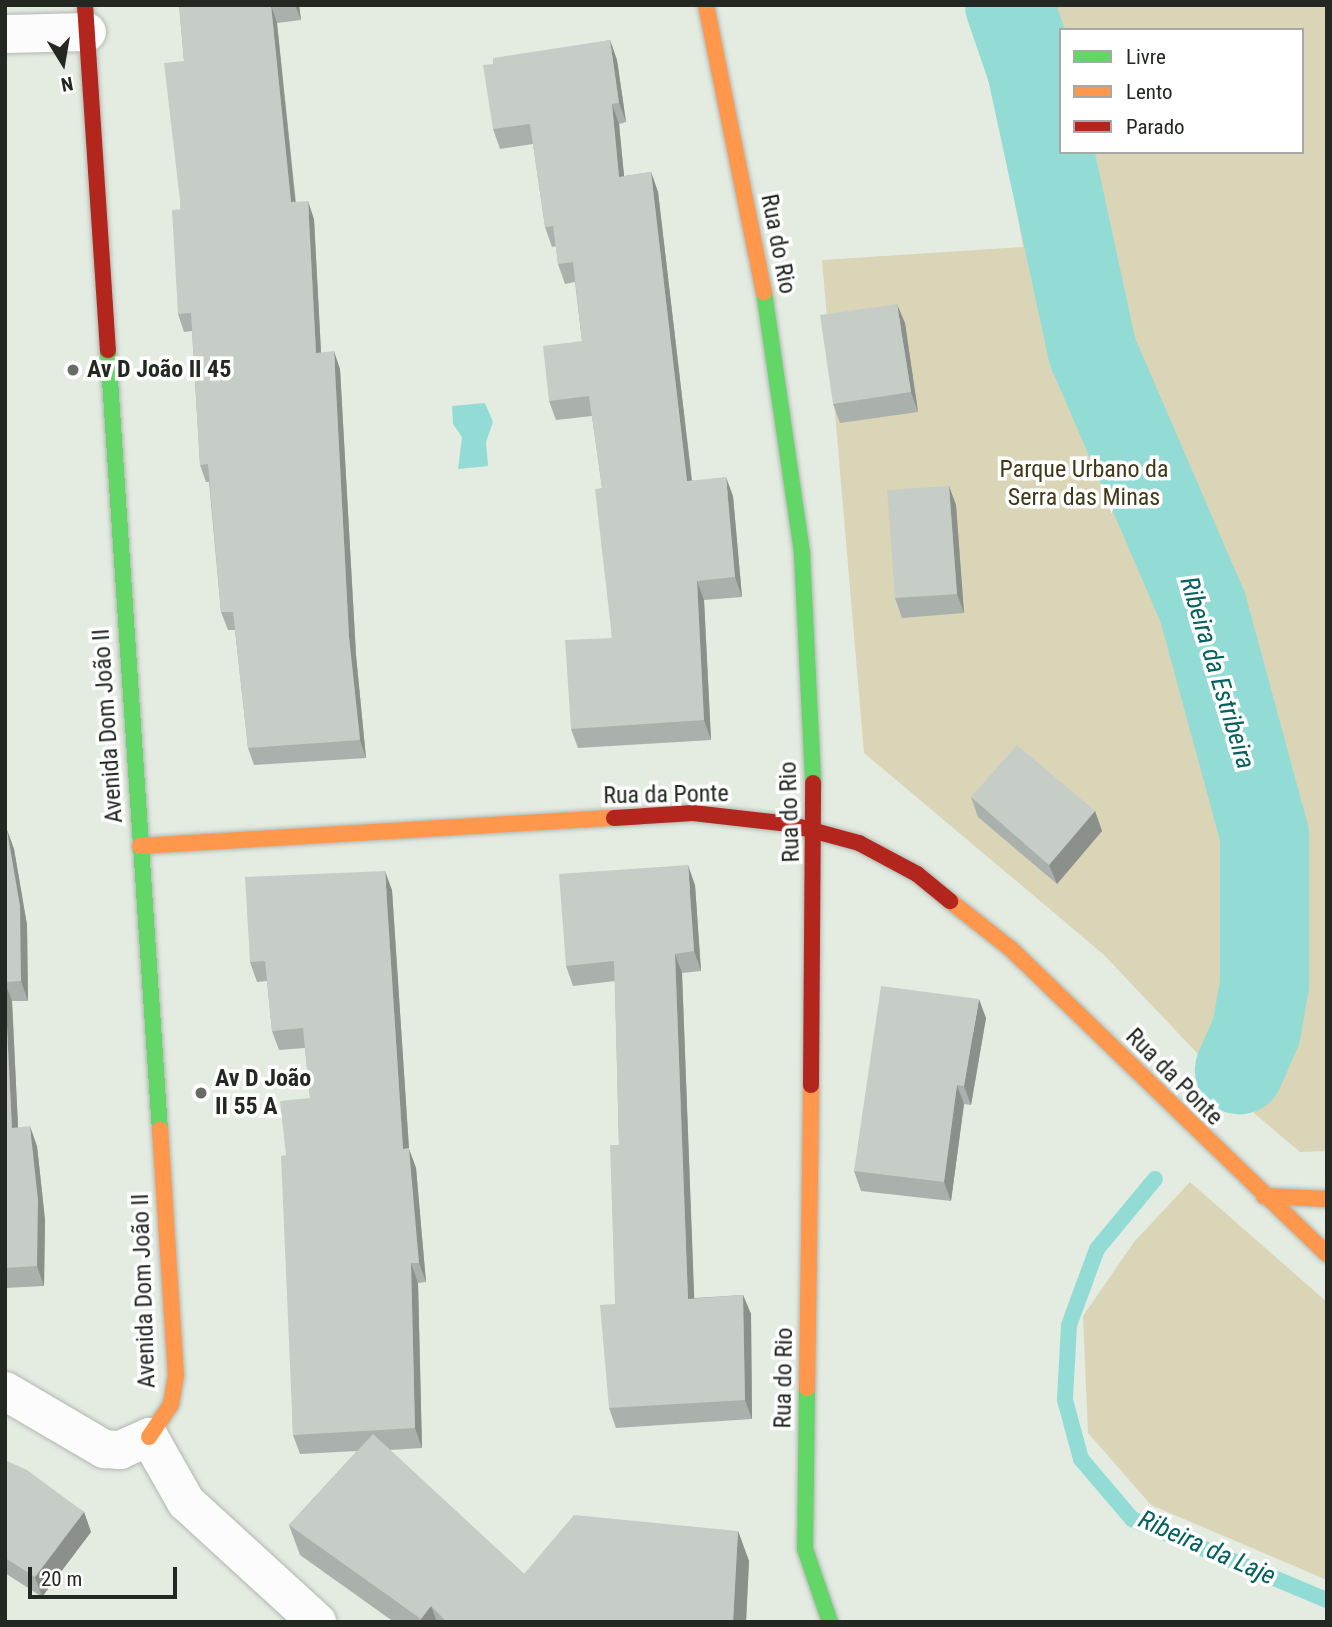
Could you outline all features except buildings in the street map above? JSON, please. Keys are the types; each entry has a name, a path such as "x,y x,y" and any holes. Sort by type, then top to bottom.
{"street":[{"name":"Rua do Rio","path":"706,5 771,326 800,540 815,830 805,1549 830,1622"},
{"path":"5,34 86,18"},
{"name":"Avenida Dom João II","path":"86,18 176,1376 171,1404 149,1437"},
{"name":"Rua da Ponte","path":"140,846 693,813 739,816 815,830 859,843 917,874 1011,948 1264,1196 1327,1254"},
{"path":"1264,1196 1327,1199"},
{"path":"5,1391 104,1449 120,1450 149,1437 186,1502 317,1622"}],"green space":[{"name":"Parque Urbano da Serra das Minas","path":"979,5 1327,5 1327,1151 1300,1152 1255,1114 1103,954 864,753 822,260 1023,247"},
{"path":"1190,1182 1327,1302 1327,1580 1151,1505 1088,1433 1083,1316 1134,1242"}],"water":[{"path":"485,403 493,422 486,442 488,466 458,469 462,437 453,424 452,406"}],"waterway":[{"name":"Ribeira da Estribeira","path":"1009,5 1031,69 1092,351 1202,606 1264,834 1264,984 1256,1030 1239,1069"},
{"name":"Ribeira da Laje","path":"1155,1179 1097,1249 1069,1325 1065,1400 1081,1459 1132,1519 1327,1600"}],"traffic: fast":[{"path":"764,292 802,554 813,783"},
{"path":"108,350 160,1130"},
{"path":"807,1388 805,1549 830,1622"}],"traffic: slow":[{"path":"706,5 764,292"},
{"path":"140,846 614,818"},
{"path":"950,901 1011,949 1327,1254"},
{"path":"807,1388 811,1085"},
{"path":"149,1437 171,1404 176,1376 160,1130"},
{"path":"1264,1196 1327,1199"}],"traffic: jam":[{"path":"85,5 108,350"},
{"path":"811,1085 813,783"},
{"path":"614,818 693,813 789,824 859,843 917,874 950,901"}],"place":[{"name":"Av D João II 45","path":"73,370"},
{"name":"Av D João II 55 A","path":"201,1093"}]}
